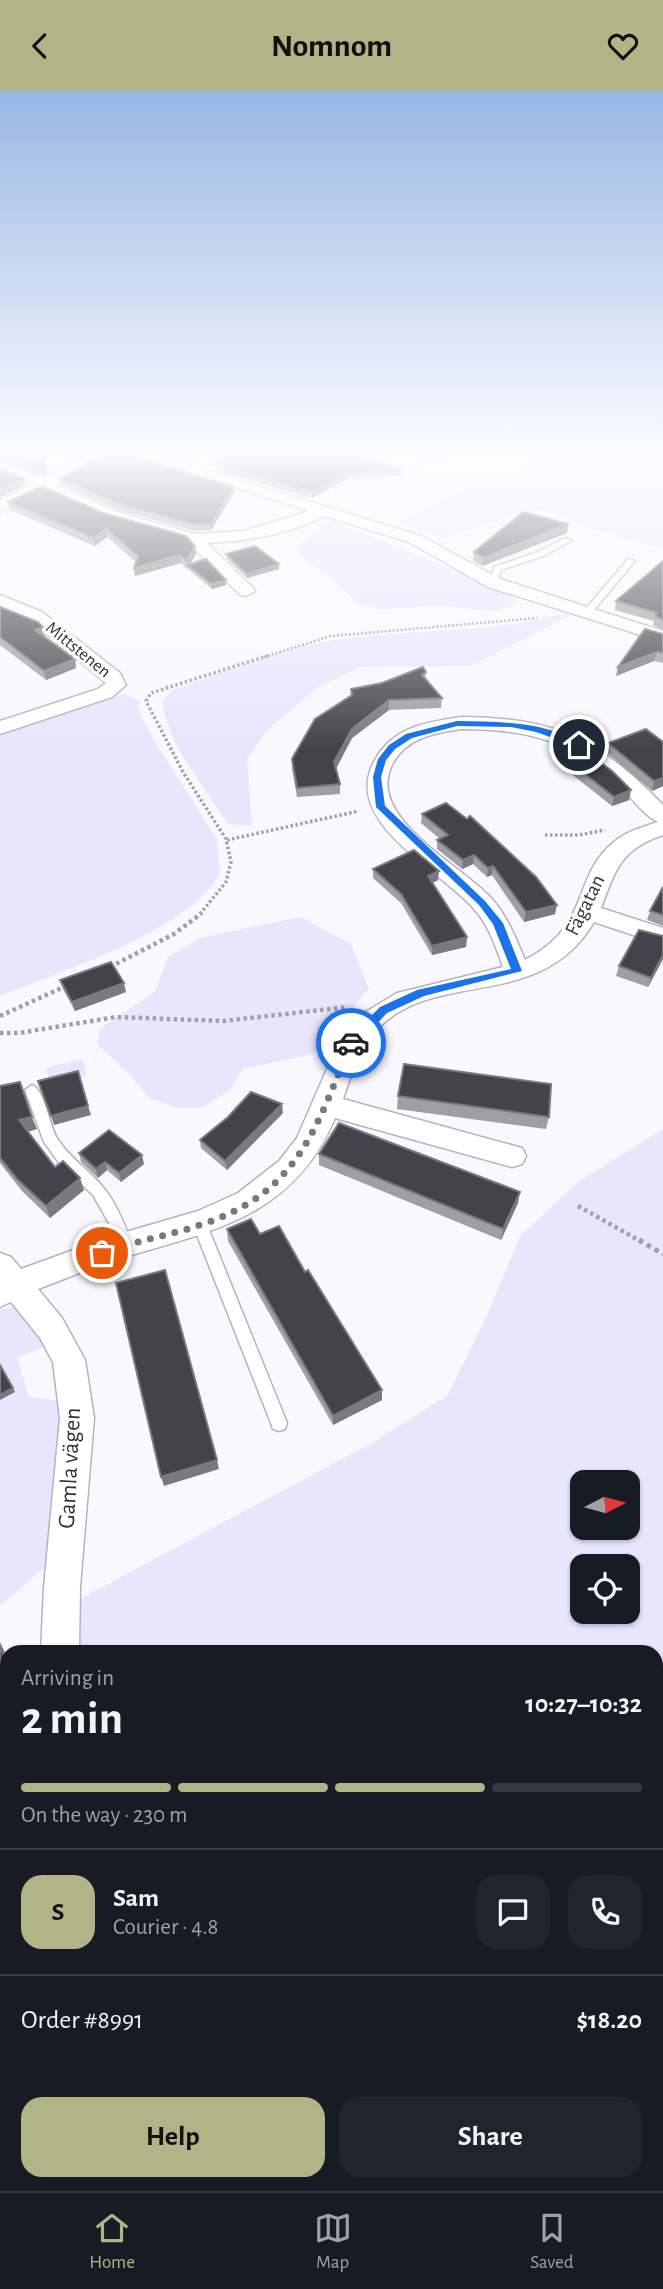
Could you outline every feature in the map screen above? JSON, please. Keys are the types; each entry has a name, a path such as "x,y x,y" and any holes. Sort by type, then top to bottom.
{"street":[{"path":"207,552 246,591"},
{"path":"441,552 494,583 663,637"},
{"name":"Mittstenen","path":"0,600 36,617 113,677 116,685 105,692 0,728"},
{"path":"517,971 498,923 482,903 381,807 377,777 382,759 392,747 409,736 429,729 483,723 538,730 579,745 624,777 658,826"},
{"name":"Fägatan","path":"5,1281 200,1225 258,1198 306,1146 328,1105 353,1037 383,1010 421,993 517,971 545,960 570,940 607,863 621,847 658,826"},
{"path":"586,911 663,937"},
{"path":"328,1105 512,1156"},
{"name":"Gamla vägen","path":"5,1281 51,1328 69,1360 75,1406 60,1645"}],"lane":[{"path":"494,583 497,569 545,552"},
{"path":"586,614 631,561"},
{"path":"32,1090 50,1138 64,1159 98,1191 117,1224 124,1245"},
{"path":"200,1225 279,1423"}],"path":[{"path":"105,969 154,945 211,906 228,882 227,840 154,720 146,701 151,693 321,638 508,622 548,615 564,607"},
{"path":"227,840 381,807"},
{"path":"545,835 579,835 595,830 658,826"},
{"path":"0,1016 72,983"},
{"path":"0,1033 19,1033 116,1017 223,1021 362,1006 383,1010"},
{"path":"578,1206 663,1254"}],"shaded area":[{"path":"299,552 409,552 510,593 516,601 512,606 498,611 440,606 382,609 357,604 329,575 300,556"},
{"path":"565,613 571,615 471,666 361,667 317,688 267,730 247,759 252,826 228,824 178,747 165,715 163,700 173,690 295,649 336,640 508,624"},
{"path":"124,694 139,700 140,704 137,706 151,736 217,839 220,873 205,894 182,913 153,931 88,962 0,996 0,736"},
{"path":"301,917 351,944 369,989 313,1054 243,1069 230,1090 203,1107 179,1108 149,1098 131,1076 97,1044 101,1028 155,992 168,957 200,938"},
{"path":"82,1059 87,1075 50,1085 46,1068"},
{"path":"663,1129 663,1645 75,1645 78,1600 372,1443 448,1395 486,1318 520,1236 578,1182"},
{"path":"11,1307 22,1310 46,1346 17,1358 29,1397 67,1402 55,1538 45,1567 0,1606 0,1310"}],"building":[{"path":"133,552 191,552 186,561 180,555 134,568 138,556"},
{"path":"263,552 279,564 247,574 226,554"},
{"path":"474,552 498,552 483,558"},
{"path":"206,559 226,580 211,584 187,565"},
{"path":"663,561 663,620 655,616 657,613 616,601"},
{"path":"0,607 38,622 43,627 35,630 75,659 44,671 0,637"},
{"path":"645,629 663,634 663,653 657,652 618,667"},
{"path":"423,667 426,672 422,675 442,698 389,700 352,729 334,762 340,784 297,788 292,759 315,719 352,695 351,689 382,683"},
{"path":"646,729 663,742 663,778 654,781 608,743"},
{"path":"586,751 631,790 614,797 566,759"},
{"path":"446,803 467,819 470,816 536,877 557,905 526,912 493,866 488,868 474,855 463,860 437,840 448,835 422,814"},
{"path":"414,850 439,871 428,876 467,937 432,946 401,894 373,869"},
{"path":"663,887 663,915 650,911"},
{"path":"639,930 663,936 663,955 651,978 619,966"},
{"path":"111,962 124,983 72,1002 60,980"},
{"path":"404,1064 551,1084 549,1117 398,1096"},
{"path":"78,1071 88,1106 51,1116 38,1081"},
{"path":"20,1082 32,1117 19,1120 55,1167 63,1161 80,1178 46,1206 17,1179 0,1158 0,1086"},
{"path":"251,1092 282,1104 225,1161 200,1140 228,1117"},
{"path":"339,1123 520,1192 503,1229 319,1154"},
{"path":"109,1130 142,1155 119,1173 105,1162 96,1169 79,1153"},
{"path":"251,1219 260,1234 279,1226 305,1272 308,1270 382,1390 333,1416 227,1229"},
{"path":"165,1270 217,1460 161,1477 116,1283"},
{"path":"0,1365 13,1388 0,1395"}],"way so far":[{"path":"102,1253 200,1225 225,1216 258,1198 306,1146 328,1105 351,1043"}],"route":[{"path":"351,1043 353,1037 383,1010 421,993 517,971 498,923 482,903 422,849 381,807 377,777 382,759 392,747 409,736 457,724 511,725 538,730 579,745"}]}
